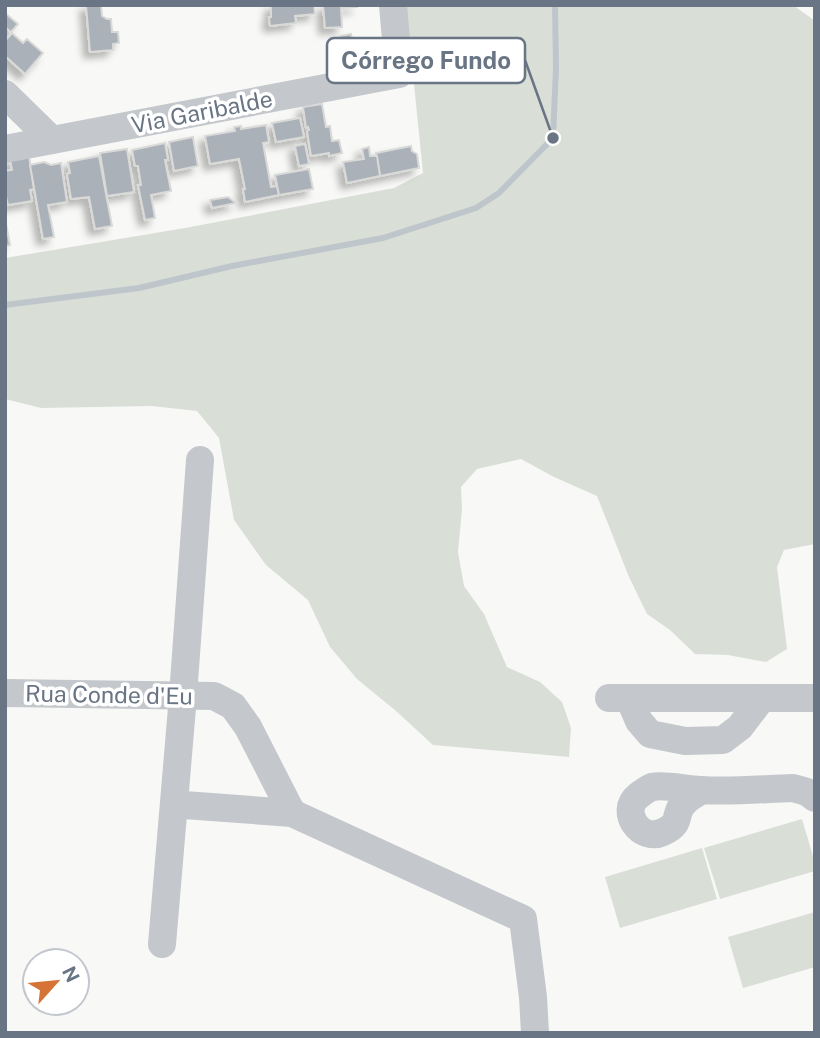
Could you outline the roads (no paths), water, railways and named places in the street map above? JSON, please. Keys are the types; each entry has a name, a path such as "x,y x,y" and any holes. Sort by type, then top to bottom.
{"street":[{"name":"Via Garibalde","path":"5,149 399,75 393,5"},
{"path":"5,94 52,140"},
{"path":"162,944 200,460"},
{"name":"Rua Conde d'Eu","path":"5,693 214,696 233,706 248,727 292,813"},
{"path":"762,698 740,727 723,740 685,741 650,734 619,698 762,698 815,698"},
{"path":"702,790 793,788 807,792 815,798"},
{"path":"184,805 292,813 523,919 533,998 534,1033"}],"waterway":[{"path":"5,305 139,288 232,266 383,238 476,208 499,193 553,138 555,5"}],"place":[{"name":"Córrego Fundo","path":"553,138"}]}
